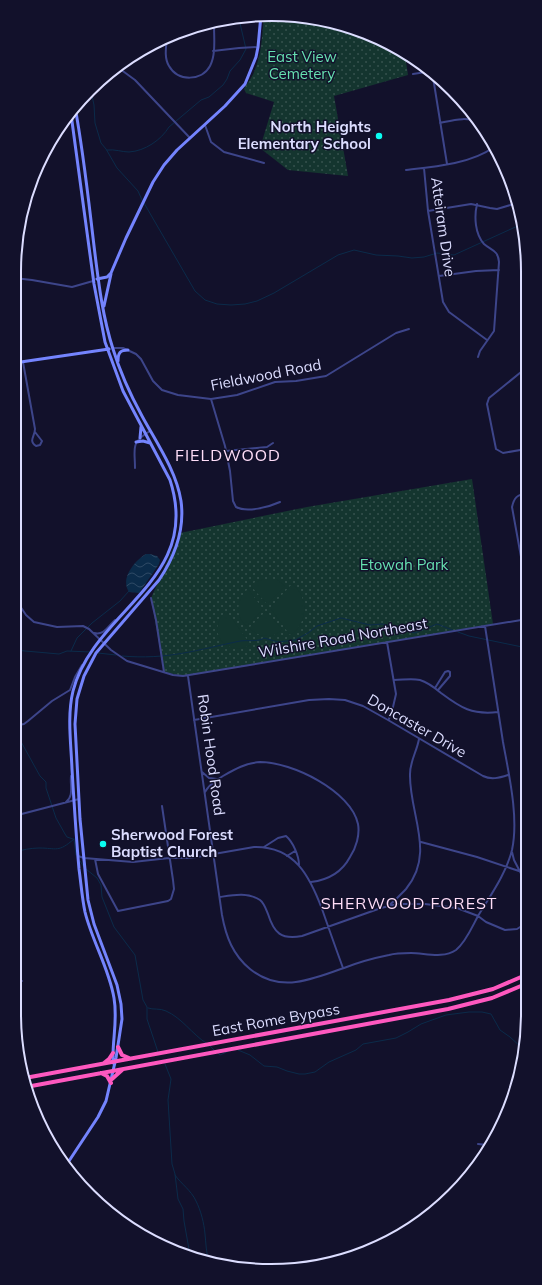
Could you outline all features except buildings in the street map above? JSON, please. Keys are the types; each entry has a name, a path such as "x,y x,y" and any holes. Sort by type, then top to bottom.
{"highway":[{"name":"East Rome Bypass","path":"30,1077 449,1000 493,989 521,977"},
{"name":"East Rome Bypass","path":"32,1086 448,1009 492,998 521,986"},
{"path":"118,1047 122,1055 132,1059"},
{"path":"102,1064 109,1059 113,1053"},
{"path":"101,1073 112,1081 118,1072 124,1069"}],"main road":[{"path":"103,310 111,273 126,238 159,172 170,158 245,84 254,64 258,47 260,22"},
{"path":"69,1161 103,1109 112,1081 114,1062 122,1023 120,999 116,979 90,910 79,799 75,724 76,704 82,680 96,653 164,573 174,556 180,532 181,508 177,485 170,468 130,392 113,348 103,310 98,279 76,115"},
{"path":"72,120 93,281 104,338 123,391 164,468 173,490 176,509 175,530 169,552 161,568 149,584 92,649 75,683 71,700 70,717 72,767 78,856 85,912 108,974 114,998 116,1029 113,1053 114,1062"},
{"path":"93,281 108,277 111,273"},
{"path":"99,350 102,346 104,338"},
{"path":"23,362 113,348"},
{"path":"118,362 119,353 123,350 128,350"},
{"path":"140,438 141,425"},
{"path":"136,442 143,441 151,444"}],"street":[{"path":"167,44 167,62 171,69 181,76 190,78 202,74 211,65 214,51 214,28"},
{"path":"214,51 258,47"},
{"path":"122,71 140,85 190,138"},
{"path":"413,74 422,73"},
{"path":"434,81 447,164"},
{"path":"440,123 469,120"},
{"path":"205,125 211,142 224,152 264,163"},
{"name":"Atteiram Drive","path":"487,340 449,312 443,302 428,211 424,168 466,160 490,149"},
{"path":"406,170 424,168"},
{"path":"428,211 467,204 477,204 494,209 512,205"},
{"path":"477,204 475,214 480,238 485,245 498,254 499,262 495,325 493,333 480,351 478,357"},
{"path":"439,276 476,271 499,270"},
{"path":"21,279 72,287 93,281"},
{"name":"Fieldwood Road","path":"128,350 136,354 141,359 153,381 162,390 178,395 211,399 237,395 271,383 326,376 396,333 409,329"},
{"path":"113,348 128,350"},
{"path":"23,362 35,432 42,441 36,446 33,444 32,440 35,432"},
{"path":"521,372 494,393 487,401 496,450 506,453 521,450"},
{"path":"211,399 226,451 233,501 236,507 244,509 265,508 280,502"},
{"path":"135,468 136,442 150,431"},
{"path":"226,451 267,447 272,443"},
{"path":"521,495 516,497 512,507 521,557"},
{"path":"151,598 164,672"},
{"path":"21,608 34,622 57,627 83,626 97,634 102,633 110,624 123,614"},
{"name":"Wilshire Road Northeast","path":"92,632 118,656 127,661 178,676 188,676 521,619"},
{"name":"Robin Hood Road","path":"188,676 225,930 232,948 246,965 261,976 282,982 295,982 313,979 374,958 392,954 448,954 460,946 500,879 512,850 514,823 509,775 484,626"},
{"path":"387,642 394,680 395,700 388,720"},
{"path":"21,725 28,722 52,701 65,694 71,688 75,677 84,663"},
{"path":"435,688 445,672 448,671 450,676 438,690"},
{"path":"394,680 418,680 435,688 460,706 470,711 479,713 498,712"},
{"path":"65,694 70,695 71,700"},
{"name":"Doncaster Drive","path":"194,720 309,700 329,699 350,701 388,720 487,778 498,778 509,775"},
{"path":"387,906 398,898 409,885 417,871 420,860 421,842 410,786 410,765 420,739"},
{"path":"205,793 209,786 234,769 251,763 260,762 277,764 302,773 317,780 332,790 348,804 356,817 358,834 355,849 346,863 332,876 324,880 311,882"},
{"path":"64,803 70,799 71,795 72,767"},
{"path":"202,771 209,778 220,778"},
{"path":"21,814 79,799"},
{"path":"96,859 98,874 118,911 168,901 171,899 174,889 162,806"},
{"path":"264,847 284,836 291,840 299,861 299,865"},
{"path":"421,842 439,846 520,871"},
{"path":"78,856 84,858 133,862 169,858 192,858 246,848 264,847 273,850 287,856 299,865 311,882 343,968"},
{"path":"287,856 293,854 295,850"},
{"path":"512,850 513,856 520,871"},
{"path":"220,897 244,895 262,901 272,926 280,935 290,938 302,936 387,906 402,904 425,904 449,907 478,916 486,922 505,930 517,929 521,927"},
{"path":"398,898 399,902 402,904"},
{"path":"478,1144 484,1145"}],"green space":[{"name":"East View Cemetery","path":"263,21 304,23 351,34 382,47 406,60 408,75 334,96 348,176 288,170 260,148 274,102 246,93 244,89 257,65"},
{"name":"Etowah Park","path":"472,479 493,624 183,676 164,672 151,598 180,533 307,507"},
{"path":"265,579 276,579 285,586 268,603 266,603 251,586 255,582"},
{"path":"292,584 297,588 303,599 304,611 301,623 290,635 271,607"},
{"path":"248,589 263,609 247,626 240,618 238,608 241,597"},
{"path":"266,611 282,629 270,636 257,634 249,628"},
{"path":"225,612 227,612 251,645 242,648 234,648 222,641 218,635 218,628 220,620"}],"water":[{"path":"146,554 157,556 160,560 159,564 139,593 129,592 126,582 127,576 137,561"},
{"path":"289,1011 297,1013 299,1017 292,1019 289,1015"}],"waterway":[{"path":"107,150 129,152 141,150 147,147 162,136 169,127 201,100 209,97 223,85 230,71 240,60 246,49 240,23"},
{"path":"92,96 95,123 101,143 117,168 138,191 142,200"},
{"path":"144,203 195,291 205,300 217,304 231,305 257,301 274,293 338,255 354,250 376,255 412,258 424,257 437,253 454,255 517,226"},
{"path":"71,651 77,638 92,623 120,601 129,591"},
{"path":"122,656 153,657 196,651 240,641 264,638 278,642 295,640 317,626 341,618 370,625 382,624 415,633 437,624 455,631"},
{"path":"458,632 469,636 521,647"},
{"path":"21,651 59,654 67,651 91,652"},
{"path":"98,653 116,655"},
{"path":"21,742 40,776 46,782 46,788 56,818 67,837 73,839"},
{"path":"74,839 76,855"},
{"path":"21,850 36,848 57,849 74,839"},
{"path":"80,861 84,867"},
{"path":"86,869 97,878 101,885 102,897 114,927 135,955 143,1000 147,1007 147,1019 158,1052"},
{"path":"148,1008 164,1010 172,1014 206,1043"},
{"path":"238,1050 250,1055 264,1066 277,1067 287,1071 305,1074 315,1072 329,1062 356,1050 363,1044 396,1038 421,1024 446,1015 469,1012 491,1014 500,1030 519,1045"},
{"path":"210,1046 215,1051"},
{"path":"218,1053 220,1055 229,1051"},
{"path":"165,1064 171,1079 168,1100 172,1164 175,1174 178,1199 183,1209 189,1250"},
{"path":"175,1175 196,1201 204,1226 208,1255"}],"place":[{"name":"North Heights Elementary School","path":"379,136"},
{"name":"Sherwood Forest Baptist Church","path":"103,844"}],"district":[{"name":"FIELDWOOD","path":"228,455"},
{"name":"SHERWOOD FOREST","path":"409,903"}]}
